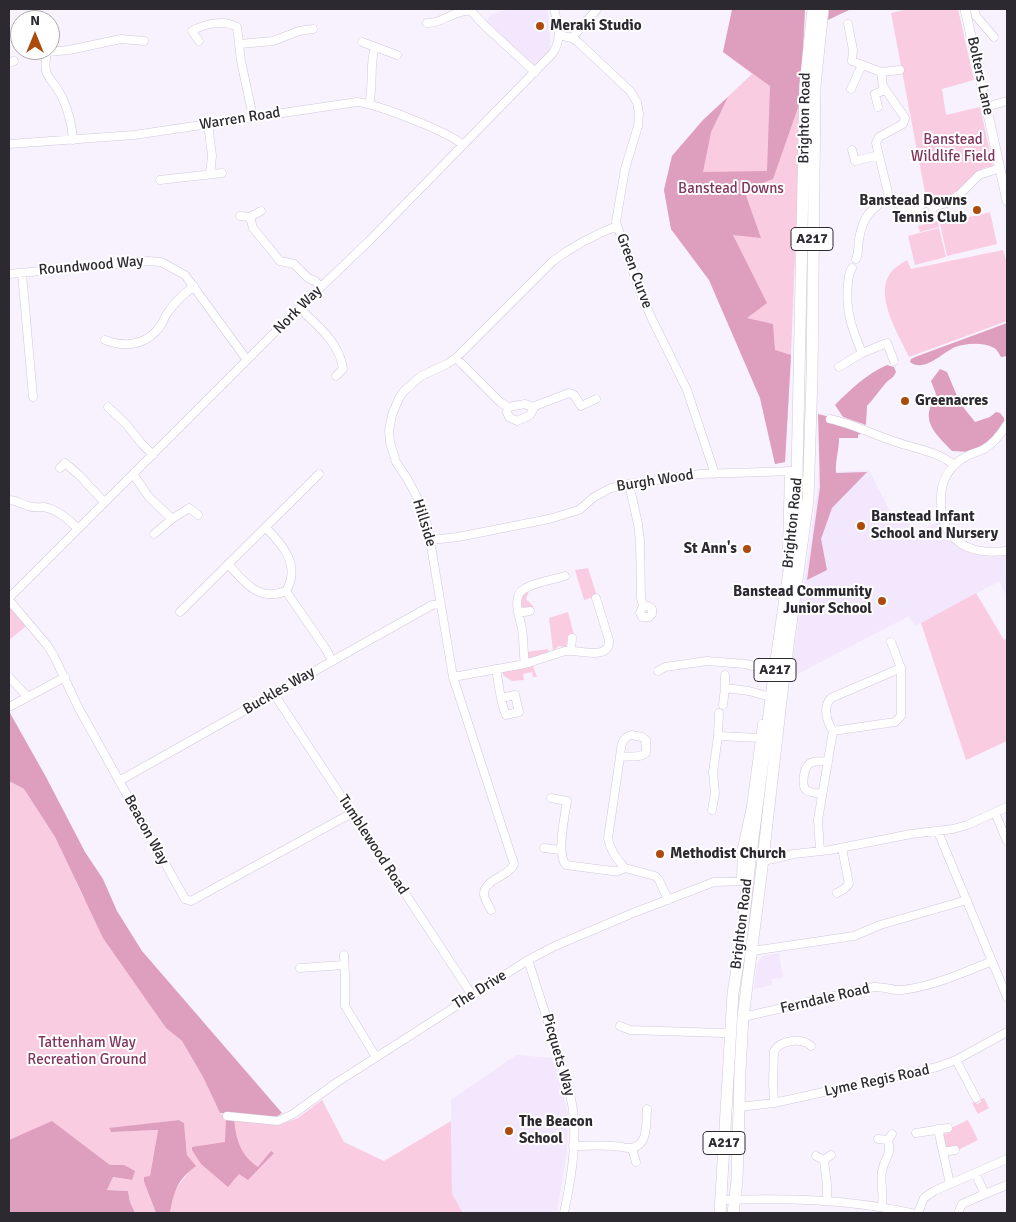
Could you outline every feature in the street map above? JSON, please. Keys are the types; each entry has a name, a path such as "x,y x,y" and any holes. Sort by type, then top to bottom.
{"highway":[{"name":"Brighton Road","path":"720,1213 733,1001 746,951 744,880 796,523 794,471 805,86 817,11"},
{"name":"Brighton Road","path":"733,1213 747,929 756,860 760,854 763,857 784,675 808,500 812,386 817,11"}],"main road":[{"name":"Bolters Lane","path":"965,9 1007,202"}],"street":[{"path":"554,9 560,35"},
{"path":"572,38 597,9"},
{"path":"974,9 976,16 994,37"},
{"path":"427,23 433,23 463,11 471,11 535,72"},
{"path":"184,36 208,24 234,25 238,29 241,60 253,117"},
{"path":"848,24 853,50 852,60"},
{"path":"240,44 273,41 313,28"},
{"path":"192,31 199,41"},
{"name":"Green Curve","path":"560,35 572,38 630,91 637,102 638,126 625,170 616,215 617,226 640,292 688,390 715,474"},
{"name":"Nork Way","path":"9,599 299,308 370,240 535,72 556,49 560,35"},
{"path":"60,50 121,39 144,41"},
{"path":"362,42 398,55"},
{"path":"369,104 372,88 371,60 375,47"},
{"path":"843,58 880,72 900,70"},
{"path":"45,60 44,68 46,74 61,96 68,114 73,140"},
{"path":"851,90 862,65"},
{"path":"880,72 885,90 903,115 904,122 879,137 876,144 889,198 904,208 918,211 920,215 926,218 932,214 933,207 947,203 960,194 979,175 1000,168"},
{"path":"878,107 875,94 885,90"},
{"path":"986,106 1007,101"},
{"name":"Warren Road","path":"9,144 134,134 347,102 369,104 438,131 458,140 463,145"},
{"path":"208,124 212,156 210,174"},
{"path":"852,150 855,161 879,155"},
{"path":"160,180 222,173"},
{"path":"862,353 848,311 849,272 852,268 849,265 850,261 856,259 862,226 867,214 889,198"},
{"path":"240,216 250,217 261,211"},
{"path":"250,217 253,228 280,261 294,264 308,278 315,281 321,287"},
{"name":"Hillside","path":"491,910 485,898 485,890 491,883 512,869 514,864 453,677 431,540 420,503 393,453 390,442 390,423 399,398 411,384 421,376 456,358 553,261 573,246 617,226"},
{"name":"Roundwood Way","path":"9,274 154,261 161,262 181,272 194,286 247,360"},
{"path":"22,272 33,397"},
{"path":"105,340 130,344 148,338 161,325 170,308 194,286"},
{"path":"299,308 324,332 336,349 344,369 336,376"},
{"path":"883,335 894,361"},
{"path":"839,367 862,353 886,343"},
{"path":"456,358 500,402 508,407 525,404 530,404 532,407"},
{"path":"532,407 569,393 574,395 581,406 596,399"},
{"path":"108,407 112,417 131,430 153,455"},
{"path":"508,407 509,418 517,420 530,415 533,410 532,407"},
{"path":"830,419 943,456 953,464"},
{"path":"1007,424 995,441 984,449 953,464 943,483 940,494 941,513 948,530 955,539 969,549 990,552 1007,551"},
{"path":"67,454 62,465 79,475 104,502"},
{"name":"Burgh Wood","path":"431,540 458,537 579,510 594,497 611,488 629,484 675,477 794,471"},
{"name":"Brighton Road","path":"744,880 742,848 751,806 788,540 794,471"},
{"path":"133,474 149,497 172,518"},
{"path":"180,612 319,474"},
{"path":"629,484 638,524 641,558 641,598 643,606"},
{"path":"15,498 27,506 43,507 57,512 78,529"},
{"path":"154,534 172,518 189,508 198,515"},
{"path":"229,565 252,589 271,594 279,594 286,591 292,574 290,559 282,545 266,528"},
{"path":"525,664 522,628 518,613 518,595 529,586 565,576"},
{"path":"286,591 322,643 332,661"},
{"path":"453,677 525,664 571,650 596,653 608,647 609,640 596,598"},
{"name":"Beacon Way","path":"9,599 47,645 78,707 185,899 192,901 352,813"},
{"name":"Buckles Way","path":"119,781 332,661 432,606 440,604"},
{"path":"518,613 530,611"},
{"path":"571,650 572,638"},
{"path":"833,731 899,720 901,716 901,668 891,642"},
{"path":"658,671 665,667 706,661 745,664 770,670"},
{"path":"820,851 818,820 833,731 830,727 825,708 830,698 901,668"},
{"path":"496,669 502,698"},
{"path":"712,810 718,793 713,777 725,688 725,675"},
{"path":"9,677 27,696"},
{"path":"11,706 27,696 65,678"},
{"path":"725,688 749,691 766,696"},
{"name":"Tumblewood Road","path":"274,694 472,995"},
{"path":"718,736 760,738"},
{"path":"620,757 608,838 609,845 615,857 625,868 655,876 668,900"},
{"path":"822,794 808,791 805,788 806,768 808,764 814,761 828,762"},
{"path":"551,798 567,801 561,853 563,862 571,867 612,871 625,868"},
{"path":"763,857 842,848 911,834 938,832 967,825 1007,807"},
{"path":"995,813 1007,841"},
{"path":"938,832 1007,997"},
{"path":"544,848 561,853"},
{"path":"837,893 849,884 842,848"},
{"name":"The Drive","path":"227,1116 278,1121 293,1114 376,1057 472,995 528,960 555,946 714,882 744,880"},
{"path":"746,951 854,936 880,925 967,900"},
{"path":"344,954 344,1006 376,1057"},
{"name":"Picquets Way","path":"528,960 548,1018 571,1097 574,1124 573,1146 570,1184 564,1213"},
{"name":"Ferndale Road","path":"743,1017 874,987 898,990 914,988 953,977 992,961"},
{"path":"299,968 344,965"},
{"path":"620,1026 630,1030 723,1033"},
{"name":"Lyme Regis Road","path":"739,1107 774,1103 938,1067 956,1060 1007,1032"},
{"path":"774,1103 772,1082 774,1051 777,1046 796,1040 807,1042 811,1046"},
{"path":"956,1060 976,1098"},
{"path":"573,1146 632,1148 637,1146 644,1138 647,1109"},
{"path":"916,1133 948,1128"},
{"path":"938,1129 950,1184"},
{"path":"878,1139 890,1137 890,1153 882,1173 882,1207"},
{"path":"632,1148 636,1162"},
{"path":"943,1152 955,1150"},
{"path":"824,1160 831,1155"},
{"path":"816,1156 824,1160"},
{"path":"918,1213 924,1198 934,1191 1007,1159"},
{"path":"824,1160 827,1200"},
{"path":"976,1173 985,1194"},
{"path":"959,1211 962,1204 1007,1185"},
{"path":"722,1200 827,1200 911,1213"}],"shaded area":[{"path":"508,9 547,9 550,23 550,51 535,69 485,23 490,15"},
{"name":"Banstead Community Junior School","path":"869,470 896,523 906,519 915,533 939,522 950,540 969,553 988,557 1007,556 1007,596 1000,581 915,626 909,616 790,678 818,487 818,473"},
{"path":"779,953 783,978 772,979 772,985 754,989 757,965 762,956"},
{"name":"The Beacon School","path":"516,1055 554,1058 568,1113 567,1150 557,1213 463,1213 452,1195 451,1100"}],"green space":[{"name":"Banstead Downs","path":"731,9 805,9 785,462 775,464 760,398 709,280 671,229 664,190 672,156 703,120 752,74 723,52"},
{"name":"Banstead Downs","path":"731,9 805,9 800,102 773,179 744,190 761,238 733,235 767,303 747,318 773,324 775,350 791,355 785,462 775,464 760,398 709,280 671,229 664,190 672,156 703,120 728,97 711,132 703,172 767,171 770,86 723,52"},
{"path":"829,9 851,9 828,20"},
{"name":"Banstead Wildlife Field","path":"908,9 958,9 974,80 942,89 946,115 980,107 993,166 984,168 971,177 957,191 942,200 926,198 891,13"},
{"path":"990,212 997,244 947,256 940,224"},
{"path":"938,221 939,227 920,232 918,226"},
{"path":"939,228 946,257 915,265 908,236"},
{"path":"1003,250 1007,264 1007,321 909,357 894,327 886,303 886,281 891,272 907,260 911,269"},
{"path":"1007,323 1007,356 1001,357 996,349 990,346 970,344 955,347 927,364 915,365 910,362 915,357"},
{"path":"887,365 894,367 896,372 867,406 866,425 843,417 835,405 865,378"},
{"path":"940,369 947,372 960,403 975,422 990,417 996,412 1000,413 1004,418 1004,424 992,440 970,452 952,451 935,432 929,421 931,406 936,394 931,381"},
{"path":"818,414 842,420 862,433 858,435 858,438 839,438 836,473 867,472 832,508 821,539 827,570 807,580 820,487"},
{"path":"588,568 597,596 584,600 575,570"},
{"path":"528,589 526,599 534,607 521,607 520,598"},
{"path":"976,593 1004,640 1007,638 1007,741 966,760 921,623"},
{"path":"9,600 29,624 9,640"},
{"path":"568,612 574,635 568,635 566,647 559,646 553,651 549,618"},
{"path":"548,649 549,653 528,658 527,652"},
{"path":"533,666 537,677 533,677 532,672 523,674 524,680 512,681 503,675 503,672"},
{"path":"10,713 85,852 103,879 117,911 142,951 282,1113 276,1117 220,1113 203,1077 182,1041 166,1028 103,938 55,837 24,789 9,781"},
{"name":"Tattenham Way Recreation Ground","path":"9,781 24,789 55,837 83,897 166,1028 182,1041 203,1077 220,1113 226,1117 279,1125 298,1118 322,1100 344,1142 384,1161 451,1121 452,1194 463,1213 170,1213 174,1191 189,1172 184,1123 179,1120 109,1129 111,1132 158,1130 150,1176 144,1182 156,1213 135,1213 128,1191 107,1190 113,1177 131,1180 124,1165 110,1165 53,1122 9,1140"},
{"path":"984,1098 989,1108 978,1114 972,1103 975,1102 977,1104 981,1102 980,1099"},
{"path":"226,1117 234,1119 236,1133 243,1152 258,1167 271,1151 274,1153 248,1180 239,1174 228,1187 201,1164 192,1150 192,1147 225,1142"},
{"path":"179,1120 184,1123 187,1155 196,1166 184,1176 177,1186 170,1213 156,1213 144,1182 144,1177 150,1176 158,1130 111,1132 109,1128"},
{"path":"968,1120 978,1140 956,1151 946,1149 942,1137 944,1134 951,1132 951,1128"},
{"path":"52,1121 110,1165 124,1165 135,1171 132,1180 113,1177 107,1190 128,1191 135,1213 9,1213 9,1140"}],"place":[{"name":"Meraki Studio","path":"540,26"},
{"name":"Banstead Downs Tennis Club","path":"977,210"},
{"name":"Greenacres","path":"905,401"},
{"name":"Banstead Infant School and Nursery","path":"861,526"},
{"name":"St Ann's","path":"747,549"},
{"name":"Banstead Community Junior School","path":"882,601"},
{"name":"Methodist Church","path":"660,854"},
{"name":"The Beacon School","path":"509,1131"}]}
